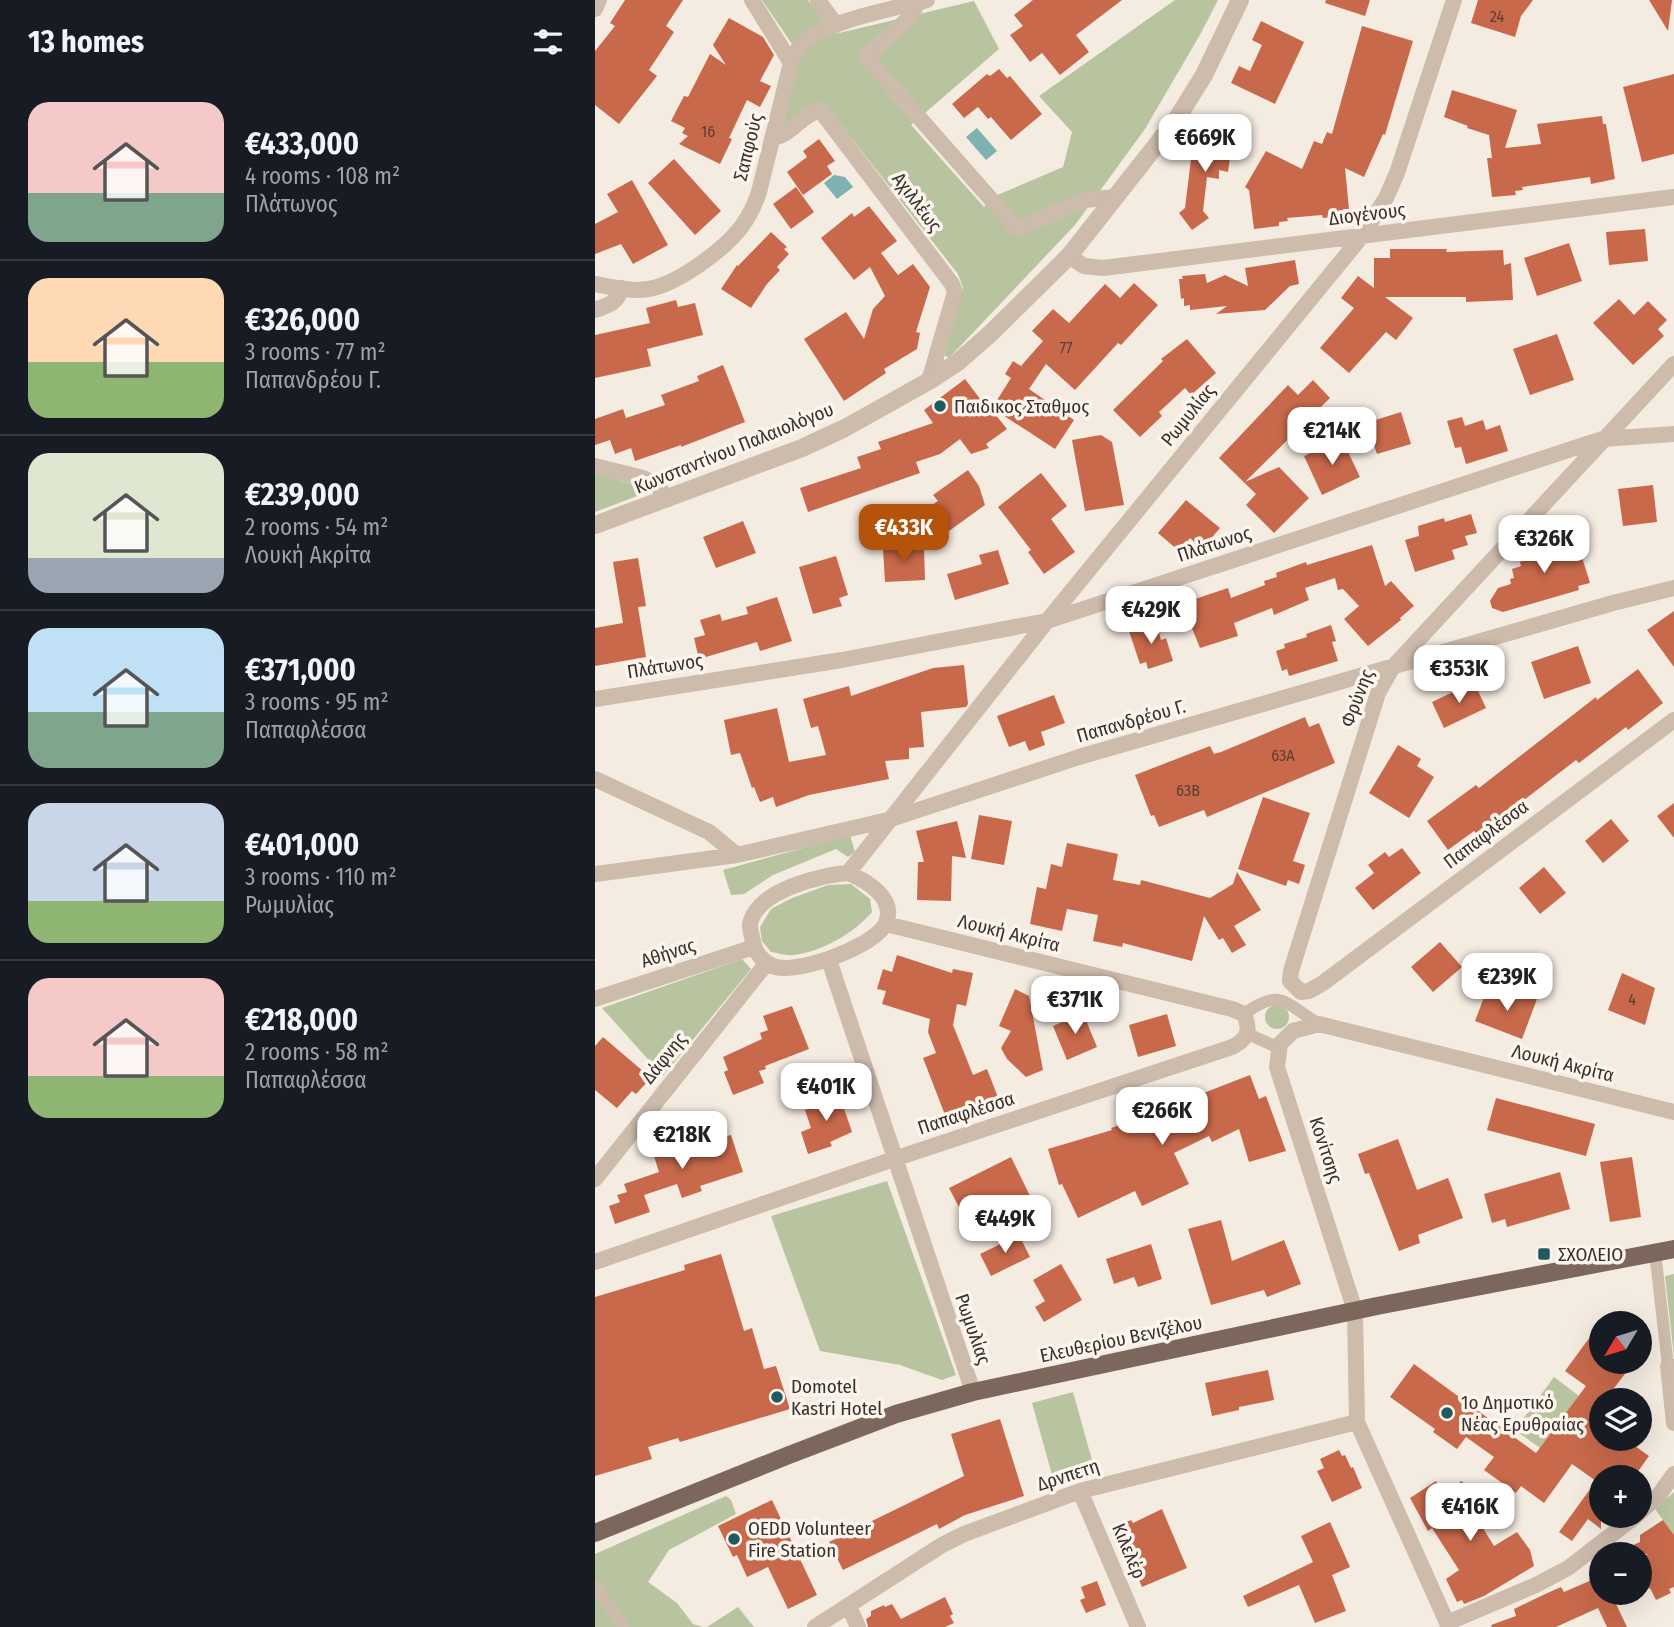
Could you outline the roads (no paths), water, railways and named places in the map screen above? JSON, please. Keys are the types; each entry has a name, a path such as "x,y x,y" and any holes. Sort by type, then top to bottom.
{"main road":[{"name":"Ελευθερίου Βενιζέλου","path":"595,1533 884,1419 972,1392 1355,1311 1674,1248"}],"street":[{"path":"595,9 599,0"},
{"path":"752,0 791,63"},
{"path":"818,0 836,25"},
{"name":"Κωνσταντίνου Παλαιολόγου","path":"595,526 802,448 845,428 958,362 1069,256 1116,197 1175,120 1204,75 1240,0"},
{"name":"Ρωμυλίας","path":"848,873 1048,621 1362,236 1386,198 1397,173 1454,0"},
{"path":"923,1 908,19 866,57 1017,229 1084,200 1116,197"},
{"name":"Σαπφούς","path":"595,284 647,290 663,285 714,254 729,241 752,210 791,63 801,44 813,34 836,25 923,1"},
{"name":"Αχιλλέως","path":"772,138 782,137 813,112 820,110 952,285 955,292 929,381"},
{"name":"Διογένους","path":"1069,256 1084,266 1103,268 1674,197"},
{"path":"595,310 611,305 618,299 622,288"},
{"name":"Φρύνης","path":"1296,988 1290,981 1291,971 1378,693 1392,668 1674,364"},
{"name":"Πλάτωνος","path":"595,699 842,660 1048,621 1602,439 1674,434"},
{"path":"595,466 643,478 656,484 668,499"},
{"name":"Παπανδρέου Γ.","path":"595,874 737,855 888,820 1079,757 1613,603 1674,588"},
{"name":"Παπαφλέσσα","path":"1296,988 1301,992 1309,992 1323,983 1674,720"},
{"path":"595,779 709,832 737,855"},
{"path":"848,873 866,881 881,894 887,909 886,924 856,947 829,960 781,969 766,964 754,947 750,925 760,906 780,892 826,875 848,873"},
{"name":"Λουκή Ακρίτα","path":"886,924 1233,1009 1244,1014"},
{"name":"Αθήνας","path":"595,999 754,947"},
{"name":"Ρωμυλίας","path":"829,960 972,1392"},
{"name":"Δάφνης","path":"595,1179 766,964"},
{"path":"1287,1004 1296,988"},
{"path":"1273,998 1319,1024 1293,1031 1279,1048 1248,1034 1244,1014 1264,1000 1273,998"},
{"name":"Λουκή Ακρίτα","path":"1319,1024 1674,1112"},
{"name":"Παπαφλέσσα","path":"595,1262 1223,1051 1244,1041 1248,1034"},
{"name":"Κονίτσης","path":"1279,1048 1277,1067 1355,1311 1357,1422"},
{"path":"1655,1252 1671,1366 1674,1423"},
{"path":"1357,1422 1448,1625 1536,1586 1568,1568 1620,1528"},
{"name":"Δρνπετη","path":"815,1627 942,1545 964,1534 1080,1491 1357,1422"},
{"path":"1652,1501 1674,1474"},
{"name":"Κιλελέρ","path":"1080,1491 1138,1627"},
{"path":"595,1586 624,1627"},
{"path":"849,1606 858,1627"}],"water":[{"path":"977,128 997,151 986,160 966,137"},
{"path":"834,175 845,177 853,187 837,199 824,183"}],"place":[{"name":"Παιδικος Σταθμος","path":"940,406"},
{"name":"ΣΧΟΛΕΙΟ","path":"1544,1254"},
{"name":"Domotel Kastri Hotel","path":"777,1397"},
{"name":"1ο Δημοτικό Νέας Ερυθραίας","path":"1447,1413"},
{"name":"OEDD Volunteer Fire Station","path":"734,1539"}]}
